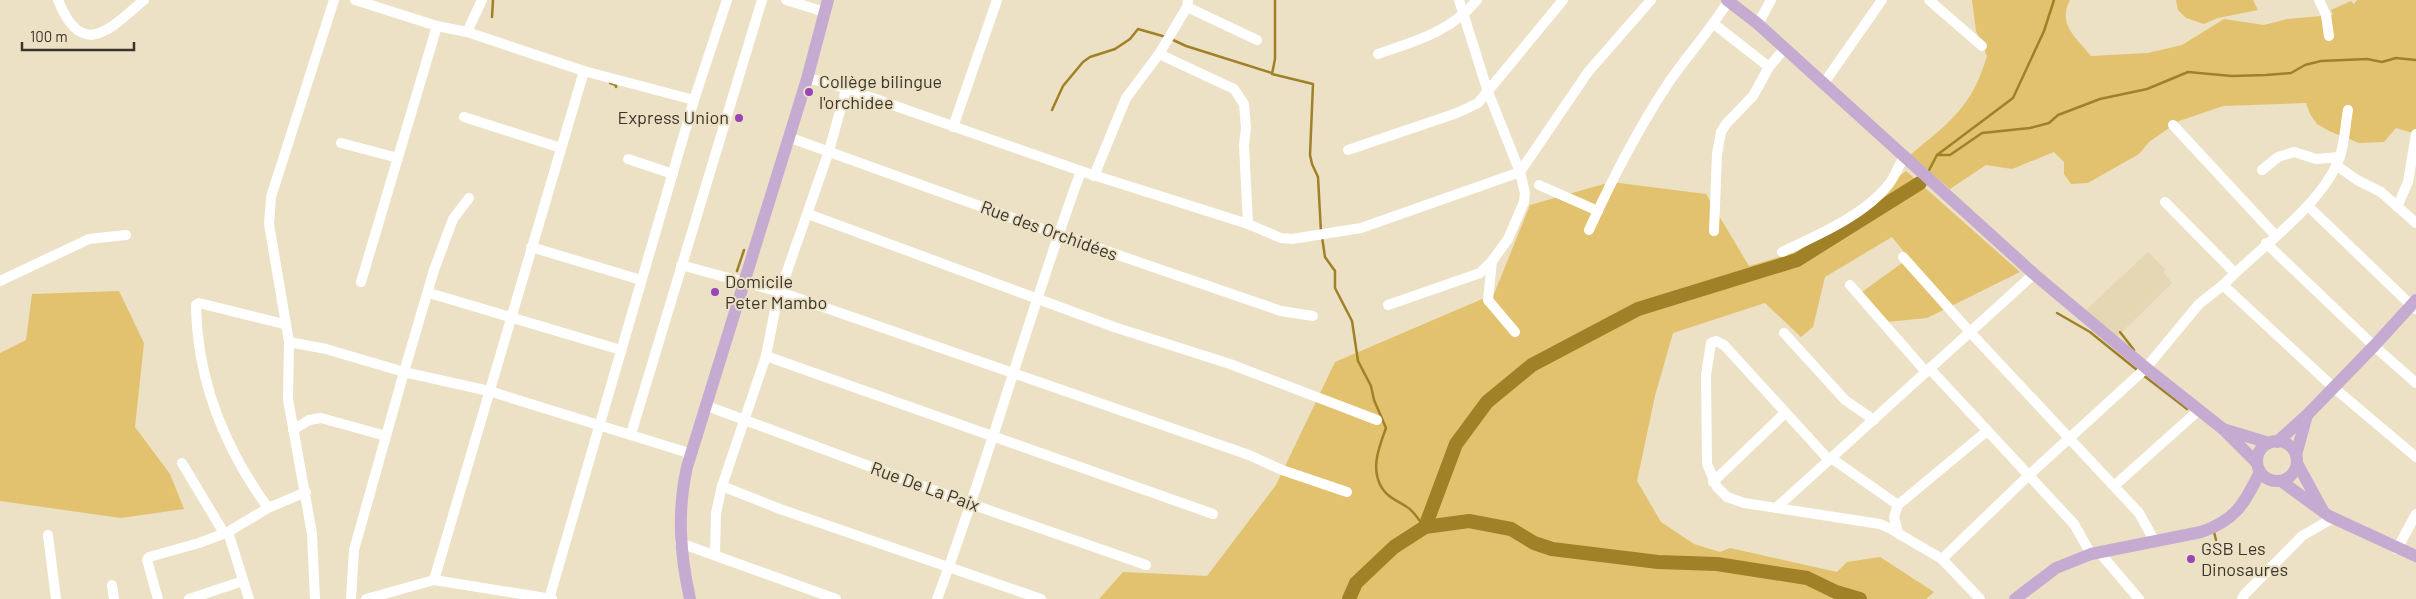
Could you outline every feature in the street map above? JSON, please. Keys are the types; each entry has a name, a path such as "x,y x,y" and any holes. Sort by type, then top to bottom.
{"main road":[{"path":"1727,0 1785,48 2034,274 2146,368 2223,429 2266,478 2278,481 2333,518 2397,549 2416,556"},
{"path":"690,599 680,543 680,510 683,485 828,3"},
{"path":"2015,599 2056,568 2095,553 2201,532 2217,526 2234,514 2247,498 2258,468 2258,455 2262,448 2273,442 2307,415 2414,304"},
{"path":"2247,498 2289,477 2294,471 2307,415"},
{"path":"2223,429 2273,442 2285,443 2292,448 2322,509"}],"street":[{"path":"58,0 64,16 74,29 83,34 98,34 109,30 144,0"},
{"path":"315,599 312,534 288,399 289,342 284,324 269,213 272,197 334,0"},
{"path":"354,0 437,26 467,32 584,70 694,100"},
{"path":"467,32 482,0"},
{"path":"366,599 434,580 551,599 641,280 694,100 727,0"},
{"path":"631,434 762,0"},
{"path":"786,0 828,3"},
{"path":"953,127 997,0"},
{"path":"1388,305 1480,272 1492,261 1508,239 1522,207 1524,193 1520,172 1488,92 1459,0"},
{"path":"1378,54 1422,39 1463,16 1477,0"},
{"path":"1348,150 1472,107 1488,92 1563,0"},
{"path":"807,78 827,82 1094,176 1248,224 1281,238 1292,239 1327,235 1361,228 1520,172 1588,72 1651,0"},
{"path":"1589,230 1613,176 1670,80 1714,24 1727,0"},
{"path":"1758,24 1771,0"},
{"path":"1824,83 1882,0"},
{"path":"1929,0 1982,46"},
{"path":"2319,0 2326,15 2329,36"},
{"path":"1094,176 1121,107 1159,54 1187,4 1257,40"},
{"path":"1714,24 1769,66"},
{"path":"361,282 437,26"},
{"path":"1714,231 1717,154 1722,132 1726,124 1753,96 1769,66 1785,48"},
{"path":"1159,54 1234,89 1244,104 1246,113 1244,145 1248,224"},
{"path":"434,580 510,316 584,70"},
{"path":"714,555 716,513 722,486 766,356 780,292 829,150 846,89"},
{"path":"1942,559 2028,476 2146,368 2199,304 2223,285 2308,206 2327,184 2338,161 2348,110"},
{"path":"464,118 561,148"},
{"path":"2173,125 2276,236"},
{"path":"2397,207 2412,184 2416,134"},
{"name":"Rue des Orchidées","path":"788,137 829,150 1057,234 1282,311 1313,316"},
{"path":"341,143 398,158"},
{"path":"2262,170 2278,157 2294,152 2316,159 2338,161 2356,180 2381,192 2416,223"},
{"path":"1782,252 1821,234 1867,204 1889,184 1904,157"},
{"path":"628,159 673,174"},
{"path":"937,599 971,504 991,436 1014,374 1057,234 1081,171"},
{"path":"1539,185 1598,211"},
{"path":"351,599 354,550 404,372 429,293 434,270 453,219 469,198"},
{"path":"2165,202 2235,273"},
{"path":"2308,206 2414,304"},
{"path":"808,214 1114,327 1230,364 1377,420"},
{"path":"0,280 89,239 126,235"},
{"path":"2266,244 2416,383"},
{"path":"531,247 641,280"},
{"path":"1903,256 1970,332 2139,513 2154,540"},
{"path":"1492,261 1488,300 1515,332"},
{"path":"681,265 780,292 1249,455 1282,470 1346,492"},
{"path":"1776,508 2034,274"},
{"path":"1850,285 1928,371 1988,432 2080,532 2095,553 2139,599"},
{"path":"2223,285 2333,387 2416,457"},
{"path":"429,293 621,350"},
{"path":"268,508 237,460 212,402 200,357 196,305 199,303 284,324"},
{"path":"1784,333 1846,400 1874,420"},
{"path":"1898,506 1830,459 1785,413 1724,344 1716,341 1711,343 1706,375 1706,456 1713,482 1727,497 1776,508 1866,521 1889,528 1942,559 1980,599"},
{"path":"289,342 326,349 404,372 489,391 692,454"},
{"path":"766,356 1213,514"},
{"name":"Rue De La Paix","path":"707,406 971,504 1146,565"},
{"path":"2114,486 2200,410"},
{"path":"1713,482 1785,413"},
{"path":"293,430 309,420 321,418 386,436"},
{"path":"1898,533 1894,517 1898,506 1988,432"},
{"path":"182,463 226,533 249,599"},
{"path":"722,486 780,509 1041,599"},
{"path":"158,599 147,558 226,533 268,508 306,492"},
{"path":"2397,549 2416,515"},
{"path":"2242,599 2244,594 2302,536 2333,518"},
{"path":"48,535 56,599"},
{"path":"680,543 836,599"},
{"path":"189,599 244,581"},
{"path":"112,585 114,599"}],"shaded area":[{"path":"1972,0 2070,0 2066,17 2067,24 2070,31 2091,56 2148,53 2182,45 2224,19 2264,25 2287,19 2333,15 2331,10 2351,1 2354,4 2357,0 2416,0 2416,134 2396,128 2384,142 2359,143 2317,124 2310,114 2306,103 2223,106 2179,121 2149,142 2139,154 2088,183 2071,184 2064,174 2064,162 2054,152 2012,169 1986,165 1950,189 1910,155 1937,133 1958,112 1967,101 1981,74 1987,56 1976,31"},
{"path":"2176,0 2253,0 2258,10 2218,18 2204,24 2186,18 2178,10"},
{"path":"1906,171 2020,272 1927,318 1887,322 1862,292 1909,258 1892,237 1825,277 1813,327 1801,337 1765,303 1673,333 1655,396 1637,481 1661,522 1694,544 1720,552 1730,548 1837,572 1847,562 1880,557 1934,592 1926,599 1099,599 1123,572 1207,576 1276,485 1335,362 1494,294 1530,205 1611,182 1706,194 1749,266 1802,250"},
{"path":"2148,252 2166,270 2163,272 2172,283 2117,337 2085,311"},
{"path":"119,291 144,343 135,427 170,474 184,509 121,518 0,501 0,353 26,340 32,294"}],"waterway":[{"path":"492,17 493,0"},
{"path":"1275,0 1275,59 1272,74 1313,84 1310,155 1318,177 1321,232"},
{"path":"1928,172 1937,155 2013,98 2044,31 2054,0"},
{"path":"1052,110 1063,86 1083,62 1090,57 1115,49 1130,39 1138,29 1166,37"},
{"path":"1171,39 1186,46 1272,73"},
{"path":"1937,155 1950,155 1982,133 2030,128 2049,123 2058,115 2100,99 2147,89 2188,72 2232,76 2266,75 2291,73 2305,65 2321,61 2367,59 2382,62 2396,58 2416,60"},
{"path":"610,83 616,85 616,87"},
{"path":"1425,527 1456,444 1487,402 1532,365 1638,309 1797,260 1920,183"},
{"path":"1322,237 1325,257 1335,271 1335,288 1352,321 1358,361 1371,386 1374,400 1386,428 1377,458 1378,481 1387,494 1410,509 1425,527"},
{"path":"737,271 744,250"},
{"path":"2057,313 2090,332 2137,370"},
{"path":"2120,332 2134,350"},
{"path":"2143,375 2187,409"},
{"path":"1349,599 1356,583 1394,547 1425,527 1469,521 1511,529 1534,543 1552,549 1658,562 1717,564 1807,578 1836,592 1860,599"},
{"path":"2214,532 2216,540"}],"place":[{"name":"Collège bilingue l'orchidee","path":"809,92"},
{"name":"Express Union","path":"739,118"},
{"name":"Domicile Peter Mambo","path":"715,292"},
{"name":"GSB Les Dinosaures","path":"2191,559"}]}
